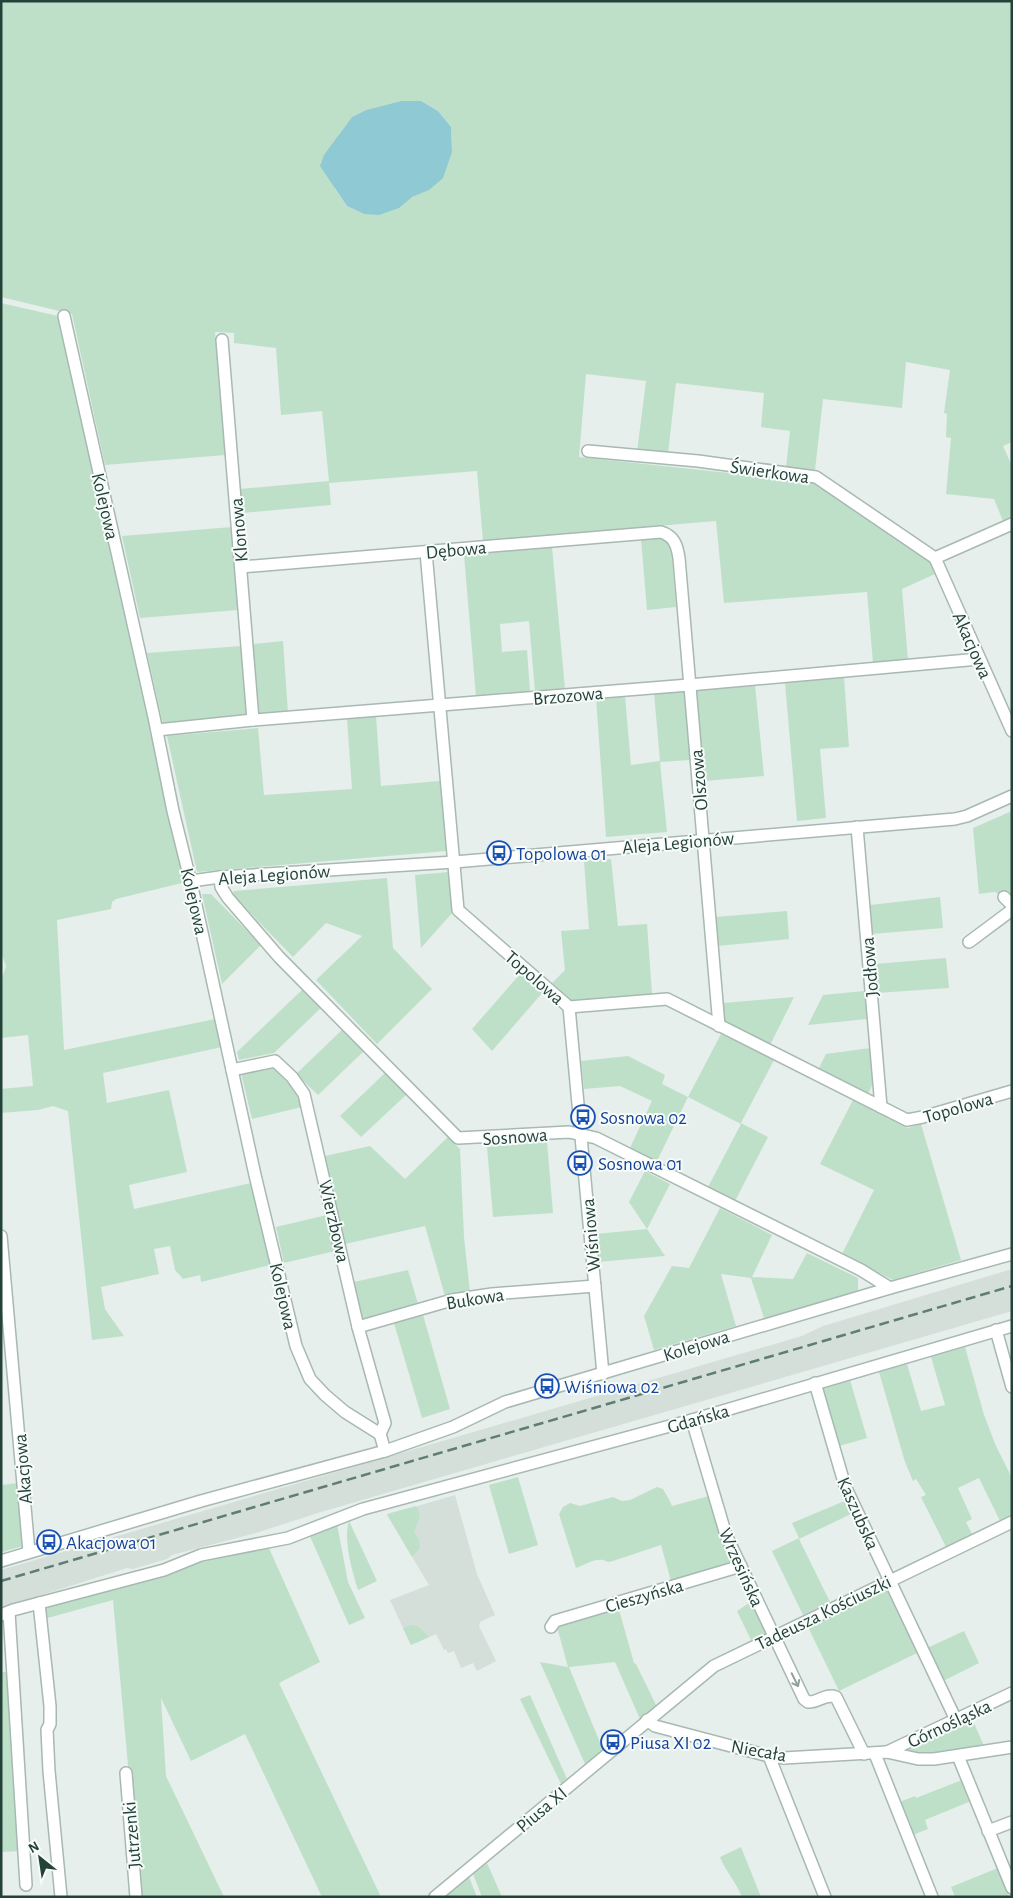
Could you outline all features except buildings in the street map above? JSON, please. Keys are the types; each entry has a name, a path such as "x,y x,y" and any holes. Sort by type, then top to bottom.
{"street":[{"name":"Kolejowa","path":"64,316 172,810 191,882 232,1070 296,1346 302,1364 310,1379 325,1395 345,1412 364,1422 380,1434"},
{"name":"Klonowa","path":"222,340 253,720"},
{"name":"Świerkowa","path":"588,451 698,461 816,477 935,558"},
{"path":"935,558 1012,524"},
{"name":"Dębowa","path":"241,567 661,532 669,534 671,537"},
{"name":"Olszowa","path":"671,537 676,543 679,558 719,1026"},
{"name":"Topolowa","path":"426,552 458,910 569,1007 667,999 909,1120 1012,1091"},
{"name":"Akacjowa","path":"935,558 1012,731"},
{"name":"Brzozowa","path":"156,730 253,720 440,706 979,659"},
{"name":"Aleja Legionów","path":"191,882 220,877 454,862 960,818 1012,796"},
{"name":"Jodłowa","path":"857,827 881,1107"},
{"name":"Sosnowa","path":"220,877 221,887 228,898 279,957 458,1138 569,1132 596,1138 861,1270 890,1288"},
{"path":"969,942 1012,910"},
{"name":"Wiśniowa","path":"569,1007 603,1374"},
{"name":"Wierzbowa","path":"232,1070 271,1060 275,1061 292,1077 304,1094 358,1326 385,1424 380,1434"},
{"name":"Akacjowa","path":"1,1236 29,1552"},
{"name":"Kolejowa","path":"1,1561 200,1502 385,1451 453,1427 498,1405 890,1288 1012,1254"},
{"name":"Bukowa","path":"358,1326 452,1300 492,1294 595,1286"},
{"name":"Gdańska","path":"39,1603 164,1570 201,1555 286,1538 352,1513 382,1504 692,1420 1012,1326"},
{"path":"996,1330 1012,1387"},
{"name":"Kaszubska","path":"815,1383 845,1486 956,1720"},
{"name":"Wrzesińska","path":"692,1420 726,1535 806,1701 811,1703 830,1695 836,1697 875,1754"},
{"path":"380,1434 385,1451"},
{"name":"Tadeusza Kościuszki","path":"647,1720 714,1666 1012,1522"},
{"name":"Cieszyńska","path":"551,1627 555,1621 741,1566"},
{"path":"26,1885 5,1614 39,1603 50,1706 47,1730 49,1771 61,1897"},
{"name":"Górnośląska","path":"875,1754 956,1720 1012,1693"},
{"name":"Niecała","path":"647,1720 655,1726 769,1756 784,1758 875,1754 918,1759 958,1756 1012,1747"},
{"name":"Piusa XI","path":"435,1897 647,1720"},
{"path":"875,1754 932,1897"},
{"path":"769,1756 825,1897"},
{"path":"958,1756 1012,1888"},
{"name":"Jutrzenki","path":"126,1773 136,1897"},
{"path":"988,1831 1012,1822"}],"shaded area":[{"path":"1012,1269 1012,1311 321,1512 256,1533 172,1555 167,1559 133,1569 127,1568 1,1608 1,1570 802,1336 823,1326"},
{"path":"455,1495 477,1574 495,1615 480,1622 479,1626 496,1661 477,1671 473,1663 461,1668 454,1651 448,1653 446,1649 444,1650 436,1634 411,1645 390,1600 429,1585 387,1515"}],"green space":[{"path":"1,1 1012,1 1012,442 1003,446 1012,466 1012,517 1003,521 994,499 946,494 951,438 946,437 947,414 944,413 950,370 906,362 902,408 823,399 815,470 786,467 790,431 761,427 764,393 676,383 668,454 637,452 646,381 586,374 579,457 813,482 930,561 935,574 902,589 908,660 873,663 867,592 724,603 716,521 483,541 477,471 329,483 331,505 242,513 240,489 329,481 322,411 281,415 276,348 234,343 234,333 215,332 225,455 105,465 72,314 1,297","holes":["401,101 421,101 438,111 451,127 452,152 429,190 364,214 347,206 335,189 338,136 352,117 366,110"]},
{"path":"1,303 58,316 184,879 182,883 116,899 112,902 111,909 57,920 64,1050 215,1019 222,1047 103,1073 107,1103 169,1090 187,1172 129,1185 134,1209 251,1183 270,1265 201,1282 200,1275 183,1279 175,1270 170,1246 154,1249 159,1274 101,1287 105,1309 124,1336 92,1340 68,1111 53,1106 38,1110 1,1113 1,1089 33,1086 28,1035 1,1038 1,981 6,966 1,952"},
{"path":"232,527 238,610 140,618 122,536"},
{"path":"664,537 671,542 676,607 647,610 641,539"},
{"path":"552,547 565,689 535,692 529,621 500,624 502,652 527,650 530,692 476,697 464,555"},
{"path":"283,641 288,713 259,716 253,644"},
{"path":"241,646 248,716 163,724 147,653"},
{"path":"844,677 849,747 820,749 826,818 797,821 785,683"},
{"path":"755,685 764,776 704,781 696,690"},
{"path":"684,691 690,760 660,762 667,832 606,837 596,698 625,696 631,765 660,761 654,693"},
{"path":"376,716 381,786 440,781 447,851 197,872 167,736 258,728 264,795 352,789 347,719"},
{"path":"1012,811 1012,897 994,892 979,894 973,828"},
{"path":"611,859 618,926 647,924 652,994 573,1002 552,983 565,970 561,931 589,929 584,861"},
{"path":"448,872 452,913 421,948 415,875"},
{"path":"387,878 393,948 432,989 377,1044 316,980 362,936 326,923 293,957 233,895 234,891"},
{"path":"202,894 211,894 261,945 222,984"},
{"path":"940,897 943,928 872,934 870,905"},
{"path":"787,911 789,939 718,946 715,917"},
{"path":"946,958 949,988 877,993 875,964"},
{"path":"521,973 543,992 492,1051 472,1029"},
{"path":"303,989 322,1007 274,1053 239,1060 237,1052"},
{"path":"864,991 867,1019 808,1025 823,995"},
{"path":"794,997 770,1045 724,1021 723,1003"},
{"path":"343,1029 364,1051 318,1095 296,1074"},
{"path":"721,1034 774,1060 741,1123 768,1137 735,1201 708,1187 741,1124 688,1097"},
{"path":"870,1048 873,1083 868,1094 818,1070 826,1054"},
{"path":"628,1056 665,1075 662,1084 688,1097 657,1161 630,1148 652,1101 620,1086 584,1089 581,1061"},
{"path":"271,1066 299,1094 302,1107 252,1119 241,1073"},
{"path":"385,1073 407,1094 361,1137 340,1116"},
{"path":"853,1100 908,1128 921,1124 961,1260 893,1280 842,1254 874,1190 820,1164"},
{"path":"448,1137 460,1149 464,1237 470,1292 460,1292 445,1296 425,1226 345,1244 325,1156 370,1146 405,1179"},
{"path":"547,1142 553,1213 493,1217 487,1147"},
{"path":"645,1171 670,1184 647,1229 629,1202"},
{"path":"720,1208 772,1235 752,1277 793,1279 807,1253 858,1278 858,1291 764,1318 751,1278 721,1274 736,1326 654,1350 644,1316 672,1266 689,1268"},
{"path":"327,1215 335,1251 284,1263 276,1227"},
{"path":"647,1229 665,1256 598,1262 596,1234"},
{"path":"408,1270 418,1304 363,1320 354,1282"},
{"path":"423,1315 450,1409 422,1418 394,1323"},
{"path":"965,1347 984,1415 996,1446 1012,1478 1012,1516 1000,1521 979,1478 958,1488 972,1519 966,1522 972,1534 946,1547 921,1497 926,1495 916,1479 913,1481 905,1462 879,1372 907,1364 921,1411 945,1405 931,1357"},
{"path":"850,1380 867,1438 839,1446 821,1389"},
{"path":"518,1477 538,1545 509,1554 489,1485"},
{"path":"19,1483 23,1546 2,1552 1,1485"},
{"path":"657,1487 663,1489 672,1506 709,1496 734,1562 671,1581 661,1545 613,1561 596,1560 576,1568 559,1514 563,1507 570,1503 580,1506 613,1497 622,1501 630,1500"},
{"path":"847,1500 853,1513 799,1539 830,1602 803,1615 772,1551 799,1538 792,1523"},
{"path":"416,1506 419,1516 414,1532 419,1540 420,1548 412,1557 387,1514"},
{"path":"349,1521 377,1581 358,1590 348,1546 347,1528"},
{"path":"337,1524 348,1582 365,1618 349,1625 309,1534"},
{"path":"268,1546 320,1662 279,1683 381,1897 322,1897 245,1734 191,1761 161,1698 166,1776 224,1897 140,1897 113,1600 44,1619 42,1605 203,1560"},
{"path":"888,1588 919,1652 839,1691 808,1627"},
{"path":"752,1601 767,1633 751,1640 737,1611"},
{"path":"618,1606 634,1663 656,1705 640,1719 615,1662 569,1667 603,1750 585,1764 540,1662 568,1667 557,1627 561,1626 560,1623"},
{"path":"411,1625 418,1626 429,1637 411,1645 403,1628"},
{"path":"964,1631 979,1663 943,1681 927,1648"},
{"path":"1,1672 9,1672 22,1851 1,1852"},
{"path":"530,1695 567,1779 561,1784 520,1699"},
{"path":"972,1719 985,1748 935,1757 904,1752"},
{"path":"962,1780 971,1801 925,1820 928,1829 910,1836 897,1803 915,1796 916,1798"},
{"path":"741,1847 761,1897 742,1897 720,1857"},
{"path":"487,1863 502,1897 482,1897 473,1874"},
{"path":"998,1868 1009,1897 955,1897 951,1887"},
{"path":"469,1877 477,1897 445,1897"}],"water":[{"path":"401,101 421,101 438,111 451,127 452,152 443,178 429,190 412,197 399,208 379,215 364,214 347,206 320,166 324,155 352,117 366,110"}],"railway":[{"path":"1,1581 1012,1286"}],"place":[{"name":"Topolowa 01","path":"499,853"},
{"name":"Sosnowa 02","path":"583,1117"},
{"name":"Sosnowa 01","path":"580,1163"},
{"name":"Wiśniowa 02","path":"547,1386"},
{"name":"Akacjowa 01","path":"49,1542"},
{"name":"Piusa XI 02","path":"613,1742"}]}
